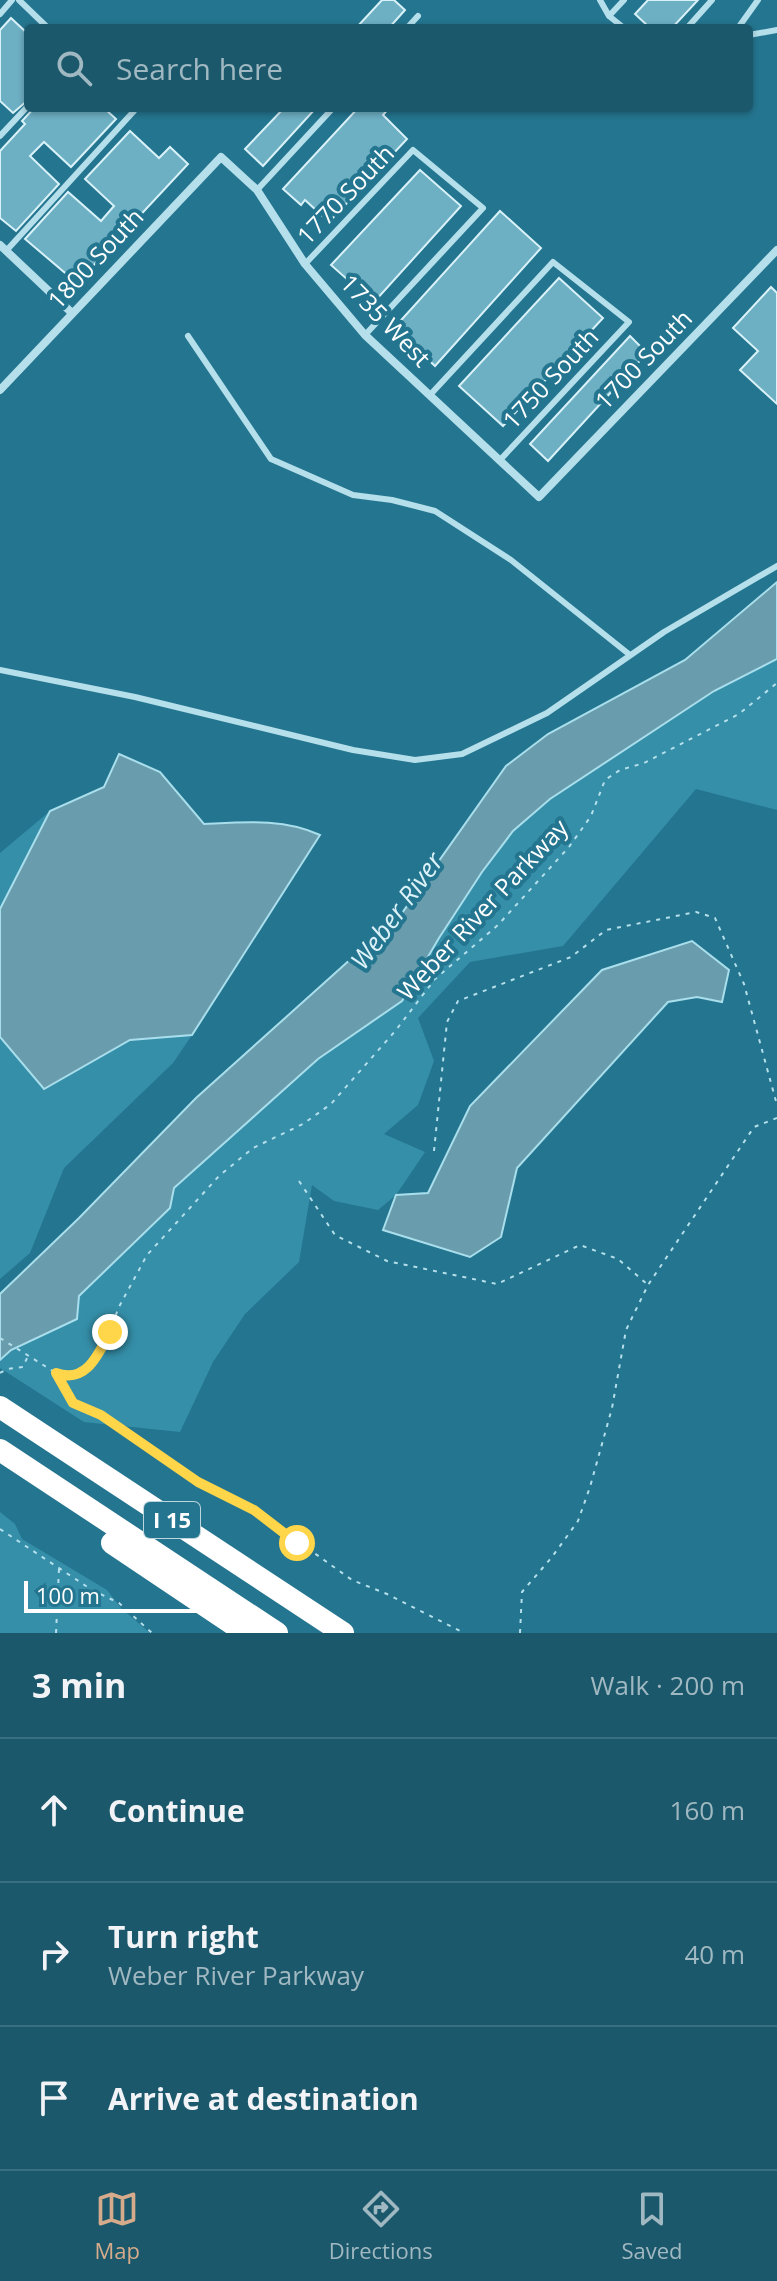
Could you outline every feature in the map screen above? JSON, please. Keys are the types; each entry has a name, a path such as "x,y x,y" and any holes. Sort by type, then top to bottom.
{"highway":[{"name":"I 15","path":"0,1407 343,1633"},
{"name":"I 15","path":"0,1450 277,1633"},
{"path":"78,1502 110,1542 246,1633"}],"street":[{"name":"1735 West","path":"221,157 257,190 305,264 365,335 539,497"},
{"name":"1800 South","path":"0,390 221,157"},
{"path":"3,248 72,313"},
{"name":"1700 South","path":"539,497 777,250"}],"lane":[{"path":"0,14 12,0"},
{"path":"19,0 44,24"},
{"path":"600,0 609,16 619,24"},
{"path":"609,16 624,0"},
{"path":"691,24 712,0"},
{"path":"741,24 758,0"},
{"path":"411,24 418,16"},
{"path":"753,34 777,30"},
{"path":"0,136 24,110"},
{"path":"3,248 130,112"},
{"path":"257,190 329,112"},
{"name":"1770 South","path":"305,264 413,150 483,208 365,335"},
{"name":"1750 South","path":"430,395 553,262 629,322 500,460"},
{"path":"188,336 271,459 353,495 392,500 435,511 511,560 630,655"},
{"path":"0,670 135,697 353,750 415,760 462,754 547,713 630,655 777,566"}],"path":[{"name":"Weber River Parkway","path":"56,1373 71,1376 89,1367 147,1255 219,1176 253,1148 303,1124 331,1104 396,1030 435,979 498,925 569,847 591,816 605,780 739,714 777,683"},
{"path":"434,1151 447,1022 458,1001 571,957 606,930 696,912 715,918 744,984 777,1105"},
{"path":"520,1633 522,1592 578,1521 612,1408 626,1330 648,1285 754,1127 777,1118"},
{"path":"299,1181 335,1235 387,1261 497,1284 580,1245 618,1259 648,1285"},
{"path":"0,1338 56,1373 73,1403 101,1415 198,1482 254,1510 352,1580 464,1633"},
{"path":"0,1373 23,1367 26,1355"},
{"path":"0,1529 92,1590 119,1603 152,1633"},
{"path":"56,1633 60,1568"}],"shaded area":[{"path":"777,582 777,659 714,691 550,799 513,831 482,872 402,1001 318,1059 174,1188 170,1208 79,1296 77,1319 11,1350 0,1360 0,1294 196,1098 402,913 506,766 548,734 685,660"},
{"path":"777,659 777,810 696,789 563,946 470,962 418,1018 434,1061 418,1105 384,1134 425,1152 396,1195 378,1210 334,1201 312,1185 299,1262 245,1314 213,1362 180,1432 84,1422 0,1368 0,1360 11,1350 77,1319 79,1297 170,1208 174,1188 318,1059 402,1001 482,872 513,831 550,799 714,691"},
{"path":"119,754 160,772 204,824 278,824 320,835 192,1035 130,1040 44,1089 0,1037 0,909 50,811 104,787"},
{"path":"50,811 0,909 0,853"},
{"path":"692,941 729,970 722,1002 697,997 668,1002 517,1168 501,1237 470,1257 383,1230 396,1195 428,1193 470,1106 602,970"},
{"path":"192,1035 173,1063 64,1168 30,1253 0,1279 0,1037 44,1089 130,1040"},
{"path":"0,1512 15,1524 22,1539 107,1590 121,1608 150,1633 0,1633"}],"building":[{"path":"382,0 394,0 405,10 393,24 360,24"},
{"path":"648,0 698,0 676,24 646,24 635,14"},
{"path":"11,18 24,30 24,103 13,113 0,101 0,30"},
{"path":"30,112 108,112 116,119 71,167 44,142 30,156 59,184 16,231 0,218 0,151 25,124 22,121"},
{"path":"280,112 312,112 263,166 245,149"},
{"path":"354,112 386,112 383,115 407,139 329,222 305,200 301,205 283,189"},
{"path":"130,131 159,158 170,147 188,164 77,283 25,239 68,192 101,221 114,206 85,179"},
{"path":"420,170 461,206 375,301 331,265"},
{"path":"500,211 541,248 435,366 394,328"},
{"path":"559,278 603,318 503,426 459,386"},
{"path":"771,287 777,293 777,404 740,370 758,351 733,328"},
{"path":"630,336 647,353 548,461 530,444"}],"route":[{"path":"110,1332 101,1350 83,1372 71,1376 56,1373 73,1403 101,1415 198,1482 266,1517 297,1543"}],"water label":[{"name":"Weber River","path":"397,911"}]}
